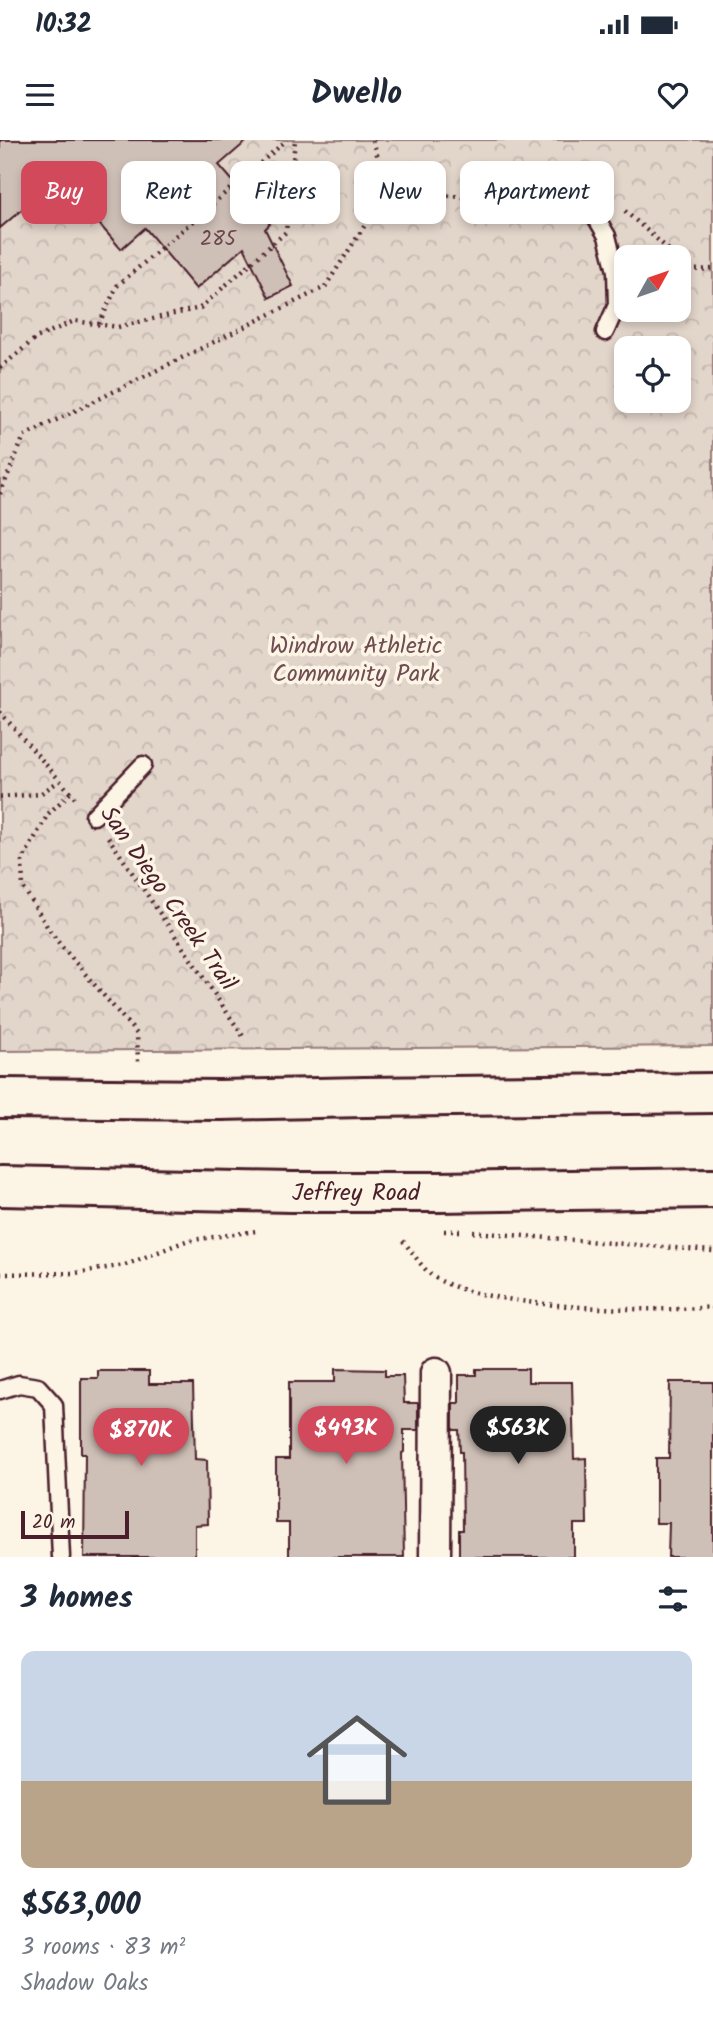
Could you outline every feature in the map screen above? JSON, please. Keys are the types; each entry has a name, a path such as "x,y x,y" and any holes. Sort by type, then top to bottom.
{"main road":[{"path":"0,1098 220,1100 713,1093"},
{"name":"Jeffrey Road","path":"0,1186 291,1192 713,1188"}],"street":[{"path":"435,1557 436,1373"}],"lane":[{"path":"600,224 607,236 616,271 617,305 605,332"},
{"path":"94,816 143,765"},
{"path":"0,1390 19,1384 38,1387 54,1405 61,1557"}],"path":[{"path":"99,324 117,286 287,140"},
{"path":"0,368 36,338 74,321 118,327 200,308 286,232 295,140"},
{"path":"373,140 379,161"},
{"path":"614,208 623,209 663,245"},
{"path":"0,494 24,436 325,287 366,224"},
{"path":"691,269 713,269"},
{"name":"San Diego Creek Trail","path":"0,712 70,793 94,816 245,1039"},
{"path":"0,797 40,794 59,780"},
{"path":"70,793 48,814 22,861 23,887 62,947 138,1034 140,1098"},
{"path":"0,1274 76,1273 125,1265 186,1241 259,1231"},
{"path":"464,1231 713,1251"},
{"path":"403,1241 430,1274 453,1287 509,1300 574,1307 691,1310 713,1307"}],"green space":[{"name":"Windrow Athletic Community Park","path":"0,140 713,140 713,1046 0,1051"}],"building":[{"path":"0,140 248,140 219,165 230,178 230,224 270,224 265,229 293,286 269,298 244,247 196,289 145,228 121,249 99,224 107,224 107,161 21,161 21,210 0,228"},
{"path":"335,1369 385,1370 385,1376 403,1376 404,1403 418,1403 418,1430 404,1430 404,1557 289,1557 289,1523 276,1523 276,1459 289,1459 289,1382 335,1382"},
{"path":"476,1369 528,1369 528,1382 572,1382 574,1459 586,1458 587,1524 574,1524 574,1557 459,1557 459,1530 463,1530 462,1452 459,1430 453,1430 453,1403 459,1403 459,1375 476,1375"},
{"path":"98,1371 149,1371 149,1384 193,1384 195,1459 207,1460 208,1524 195,1525 195,1557 84,1557 85,1454 81,1454 81,1378 98,1378"},
{"path":"670,1382 713,1382 713,1557 668,1557 669,1523 656,1523 656,1458 669,1458"}]}
